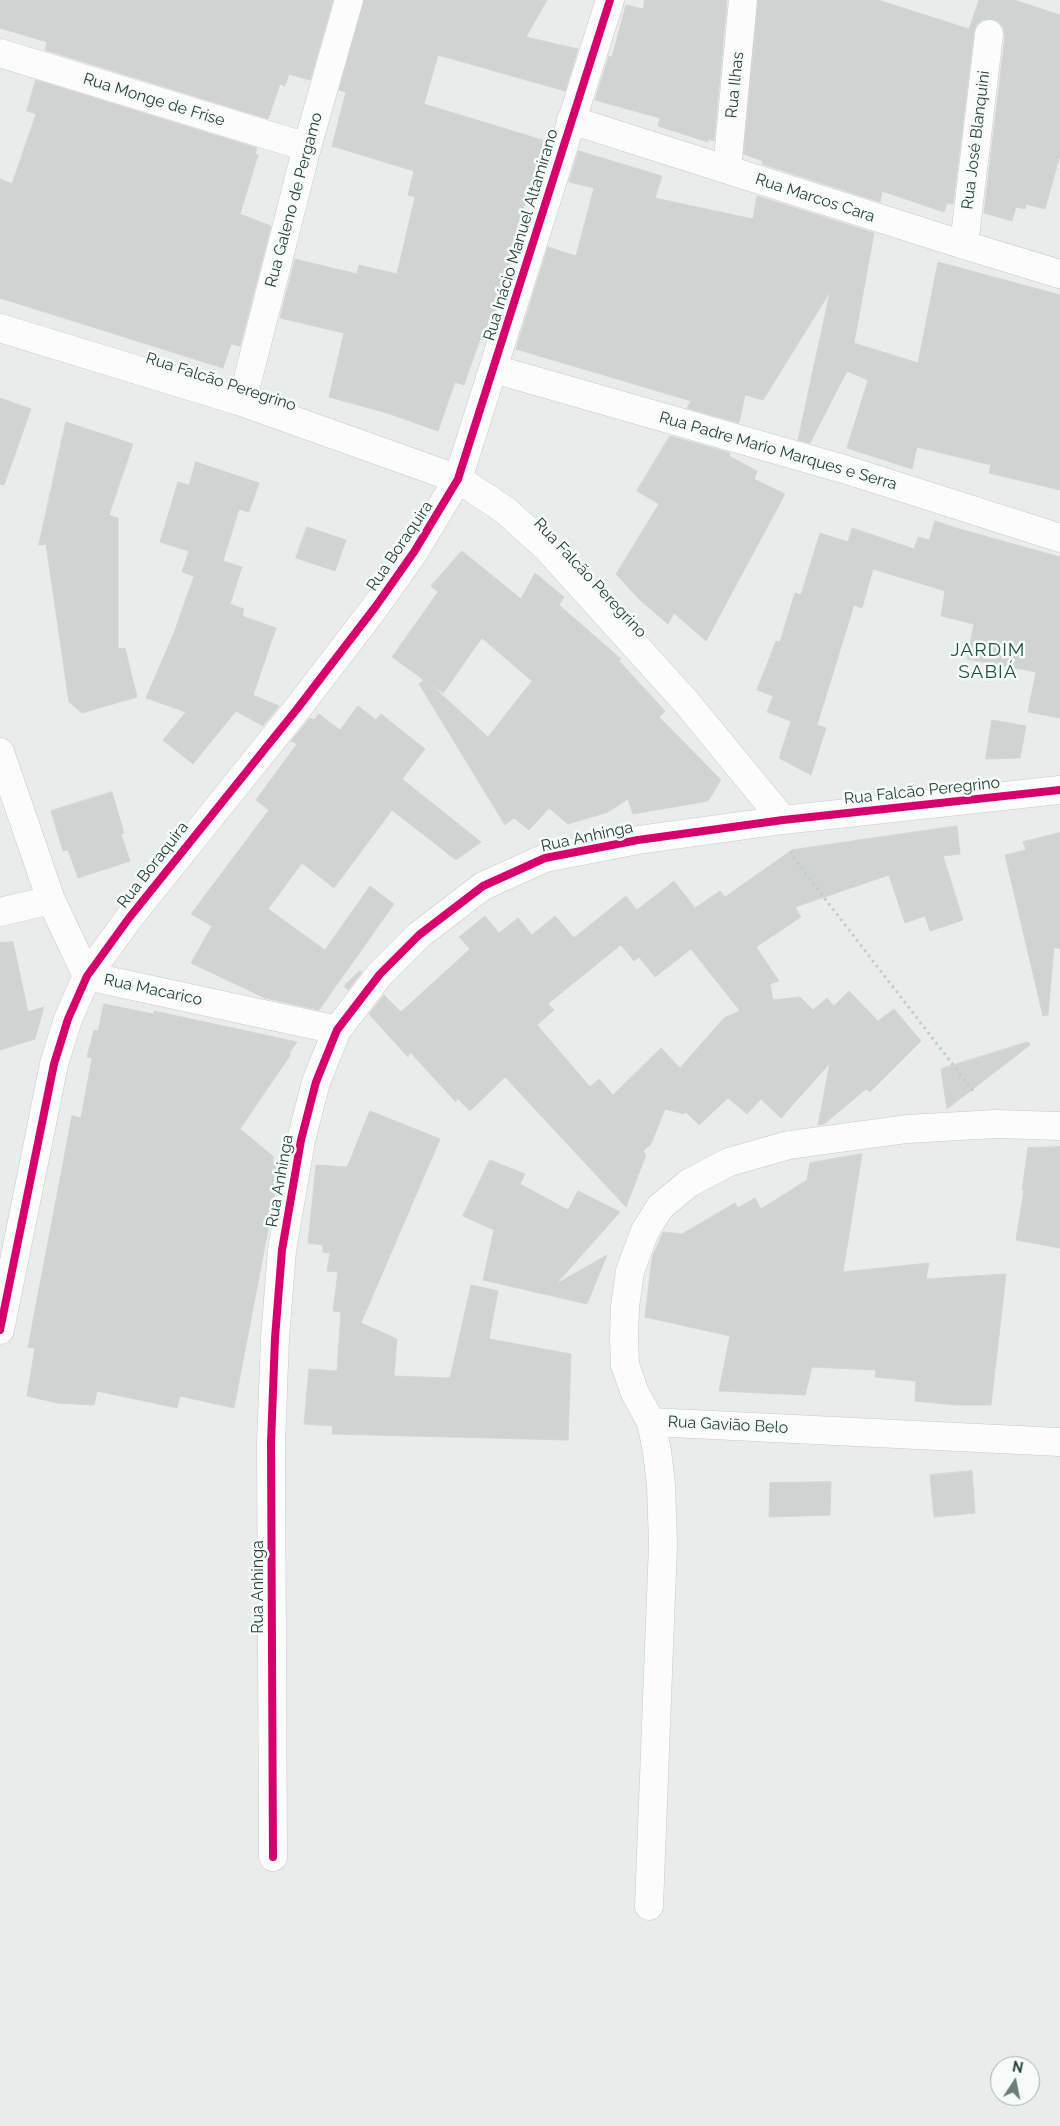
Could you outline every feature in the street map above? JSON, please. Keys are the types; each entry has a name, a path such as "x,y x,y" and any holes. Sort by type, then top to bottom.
{"street":[{"name":"Rua Galeno de Pergamo","path":"242,402 308,147 349,0"},
{"name":"Rua Inácio Manuel Altamirano","path":"458,479 610,0"},
{"name":"Rua Ilhas","path":"727,169 743,0"},
{"name":"Rua José Blanquini","path":"964,246 989,34"},
{"name":"Rua Monge de Frise","path":"0,53 308,147"},
{"name":"Rua Marcos Cara","path":"571,120 964,246 1060,274"},
{"name":"Rua Falcão Peregrino","path":"0,328 242,402 458,479 505,510 546,548 686,703 783,820 1060,790"},
{"name":"Rua Padre Mario Marques e Serra","path":"494,369 847,470 1060,538"},
{"name":"Rua Boraquira","path":"0,1330 54,1064 68,1019 87,976 129,918 297,709 376,606 414,552 458,479"},
{"name":"Rua Macarico","path":"0,752 51,900 87,976 337,1030"},
{"name":"Rua Anhinga","path":"274,1858 271,1443 280,1270 301,1140 316,1082 337,1030 380,974 419,935 483,886 545,858 638,840 783,820"},
{"path":"0,912 51,900"},
{"name":"Rua Gavião Belo","path":"1060,1126 996,1124 907,1129 789,1145 730,1162 689,1183 660,1207 645,1231 630,1271 625,1307 625,1365 636,1393 651,1422 1060,1442"},
{"path":"649,1906 662,1544 661,1485 651,1422"}],"path":[{"path":"792,856 976,1095"}],"building":[{"path":"0,0 333,0 310,80 289,74 285,86 280,84 268,119 45,50 47,42 0,28"},
{"path":"364,0 547,0 526,37 578,49 565,91 438,55 424,104 549,142 538,174 535,173 514,236 518,237 486,340 480,339 464,385 455,382 438,431 387,413 329,397 344,333 280,318 295,259 357,274 359,265 397,274 415,197 408,195 414,171 332,146 346,92 339,90"},
{"path":"645,0 727,0 714,141 708,139 708,142 658,126 660,118 595,100 609,56 612,57 626,5 643,9"},
{"path":"758,0 878,0 969,29 979,0 1014,0 1060,15 1060,155 1045,209 1026,204 1025,209 1016,207 1012,221 984,213 1005,36 1003,27 998,21 991,19 982,20 976,25 974,32 953,204 947,203 944,212 882,191 880,202 762,164 763,161 744,154"},
{"path":"36,80 257,148 255,154 258,155 240,214 271,226 240,346 231,344 223,368 0,298 0,179 12,184 36,114 27,111"},
{"path":"579,151 662,176 655,198 753,219 757,196 874,233 854,343 918,363 938,262 1060,295 1060,490 989,473 991,465 917,447 912,469 847,448 868,380 847,371 810,443 798,440 830,292 763,400 745,395 739,423 687,408 691,401 516,349 548,247 576,256 594,188 569,182"},
{"path":"0,398 31,409 4,485 0,484"},
{"path":"66,422 133,444 109,515 118,518 118,649 125,648 137,697 82,713 69,702 46,544 39,545"},
{"path":"670,436 730,453 729,456 757,471 754,479 785,494 706,641 674,613 668,624 639,599 616,574 659,504 637,491"},
{"path":"196,462 259,483 249,512 239,509 223,561 242,567 230,604 244,609 242,616 276,628 253,695 279,706 263,726 236,711 193,764 163,740 186,712 146,698 174,633 194,576 182,572 189,551 160,542 178,482 189,485"},
{"path":"935,521 1060,557 1060,718 1028,712 1036,672 967,659 974,624 941,616 945,591 873,569 862,608 854,605 817,725 826,728 811,775 779,758 791,721 767,712 773,696 757,690 776,641 780,642 795,593 801,595 820,533 848,542 852,528 914,549 918,537 929,540"},
{"path":"307,527 346,540 335,571 296,558"},
{"path":"462,551 521,599 535,573 564,597 559,605 621,659 619,661 665,711 659,717 721,780 708,801 633,814 628,799 608,812 568,824 549,808 529,830 514,818 505,825 419,684 424,680 392,657 438,592 431,586","holes":["482,638 532,681 488,737 429,683 443,693"]},
{"path":"358,706 376,720 381,714 425,749 402,779 481,842 456,860 392,810 334,888 302,863 268,909 325,950 370,886 394,904 319,1010 265,998 191,963 212,926 191,914 269,810 256,800 297,744 291,741 310,718 314,720 319,714 340,730"},
{"path":"992,720 1026,726 1020,758 986,759"},
{"path":"112,792 124,833 121,834 130,861 78,878 68,850 63,851 51,811"},
{"path":"957,826 960,854 943,856 963,920 930,931 925,916 905,923 889,875 795,907 801,917 756,947 779,981 770,984 773,1000 800,997 813,1010 827,998 834,1006 849,991 878,1021 894,1009 921,1041 870,1092 866,1089 824,1124 818,1125 830,1063 781,1118 761,1099 747,1114 728,1098 699,1125 686,1112 684,1114 665,1109 651,1144 643,1151 646,1155 626,1207 505,1077 470,1111 457,1098 456,1102 410,1052 408,1057 369,1014 384,995 401,1012 470,949 459,937 485,916 499,933 518,918 532,935 555,916 574,938 626,896 637,910 674,881 695,908 720,891 725,897 792,850","holes":["621,945 634,961 639,957 655,977 691,949 740,1011 724,1018 680,1068 661,1048 613,1095 599,1079 590,1087 537,1025 554,1010 548,1004"]},
{"path":"1060,833 1060,949 1054,947 1048,1015 1043,1016 1005,855 1026,850 1023,842"},
{"path":"13,942 28,1012 44,1007 35,1039 0,1050 0,943"},
{"path":"360,971 362,972 348,990 344,986"},
{"path":"104,1004 153,1014 154,1011 297,1042 289,1053 291,1054 240,1129 274,1157 272,1161 281,1162 234,1408 180,1396 177,1408 97,1391 94,1405 57,1403 27,1396 35,1348 28,1347 72,1116 81,1118 92,1058 87,1057 94,1030 98,1031"},
{"path":"1028,1042 1030,1045 947,1109 941,1069"},
{"path":"370,1111 440,1139 361,1323 397,1339 394,1376 450,1378 471,1285 498,1291 489,1339 571,1354 568,1440 332,1434 333,1426 304,1424 309,1369 337,1371 341,1312 333,1311 338,1272 327,1271 330,1253 323,1252 323,1245 308,1243 316,1165 347,1167"},
{"path":"1060,1147 1060,1248 1016,1240 1028,1148"},
{"path":"862,1154 843,1272 929,1263 926,1279 1006,1274 991,1405 956,1405 915,1401 916,1381 875,1377 876,1370 812,1367 805,1395 719,1391 730,1336 645,1317 652,1258 663,1232 682,1234 735,1203 738,1208 755,1198 761,1209 807,1180 810,1163"},
{"path":"490,1160 525,1174 520,1184 568,1210 578,1191 620,1212 556,1284 607,1255 587,1304 483,1280 494,1230 463,1216"},
{"path":"972,1471 975,1513 934,1517 930,1475"},
{"path":"831,1482 830,1515 769,1517 770,1483"}],"cycle path":[{"path":"0,1330 54,1064 68,1019 87,976 129,918 297,709 376,606 414,552 458,479 610,0"},
{"path":"273,1857 271,1443 275,1338 282,1250 301,1140 316,1082 337,1030 380,974 419,935 483,886 545,858 638,840 783,820 1060,790"}],"district":[{"name":"JARDIM SABIÁ","path":"988,661"}]}
